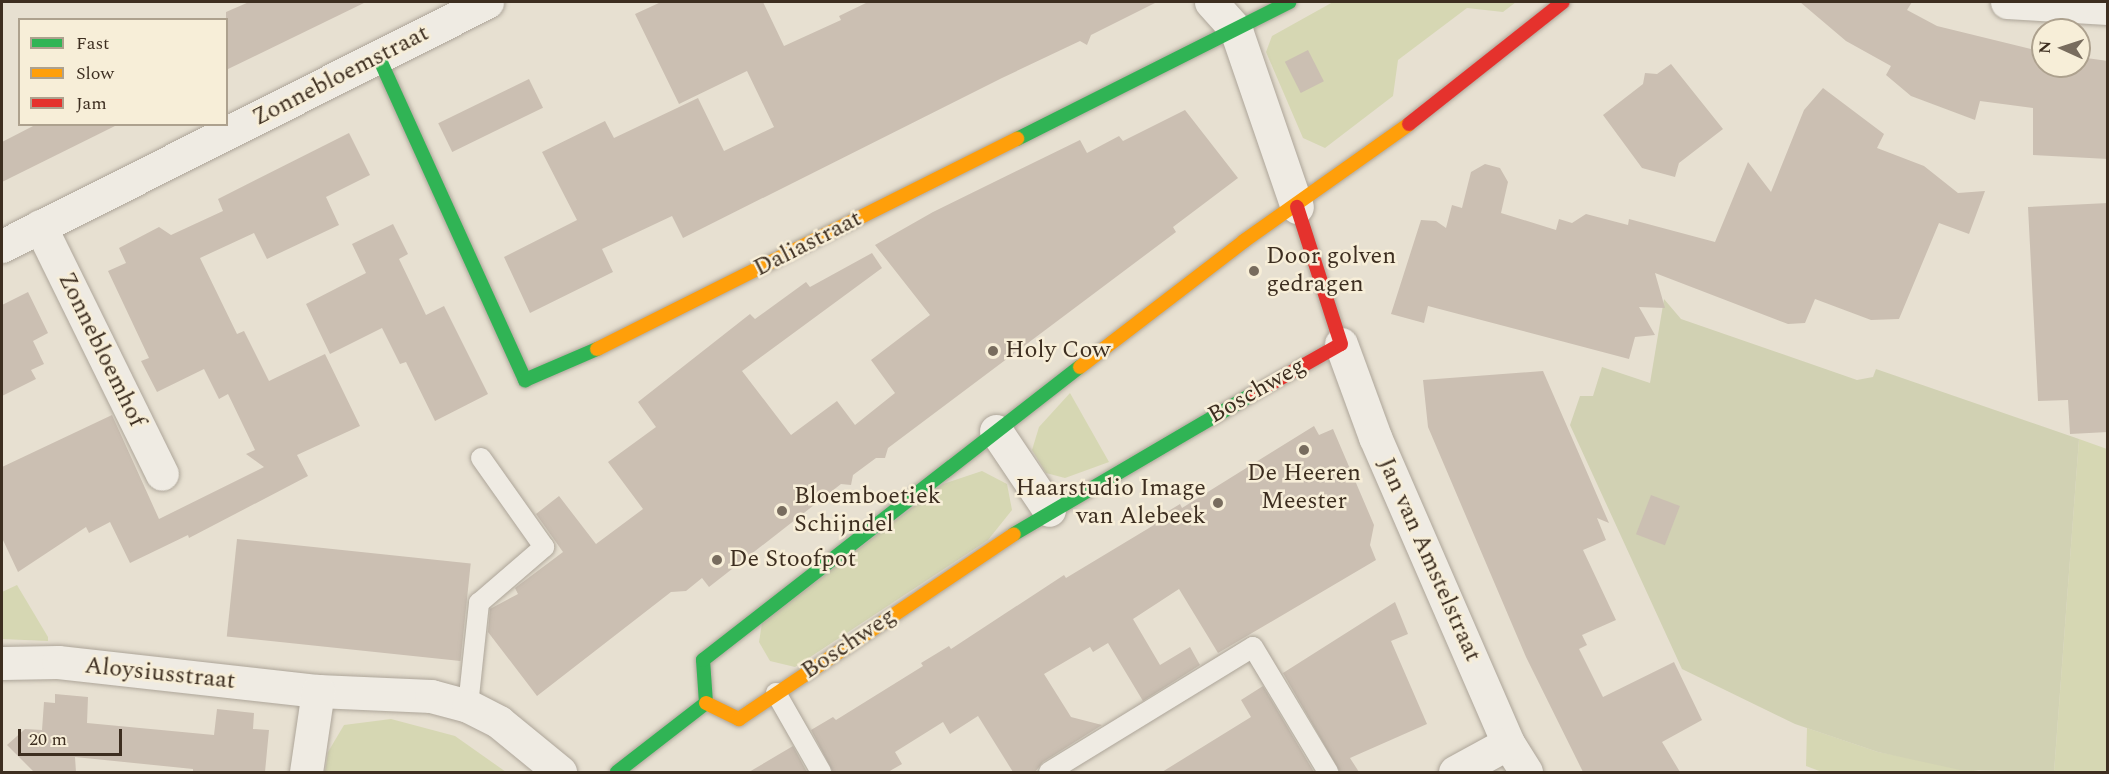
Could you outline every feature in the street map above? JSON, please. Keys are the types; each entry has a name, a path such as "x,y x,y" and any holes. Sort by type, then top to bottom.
{"street":[{"path":"1211,2 1236,30 1341,344"},
{"path":"1236,30 1289,2"},
{"path":"617,772 706,703 704,660 996,431 1244,241 1297,207 1563,2"},
{"path":"2007,2 2108,8"},
{"name":"Zonnebloemstraat","path":"2,246 379,58 478,4"},
{"name":"Daliastraat","path":"379,58 525,380 612,343 1236,30"},
{"name":"Zonnebloemhof","path":"40,226 162,474"},
{"name":"Boschweg","path":"706,703 738,719 1049,510 1341,344"},
{"name":"Jan van Amstelstraat","path":"1341,344 1375,437 1508,743 1526,772"},
{"path":"996,431 1049,510"},
{"name":"Aloysiusstraat","path":"2,663 57,662 318,691 431,696 468,706 499,722 560,772"},
{"path":"306,772 318,691"},
{"path":"1455,772 1508,743"}],"lane":[{"path":"468,706 479,603 544,547 481,458"},
{"path":"1048,772 1253,647 1328,772"},
{"path":"776,693 821,772"}],"green space":[{"path":"1333,2 1516,2 1503,12 1467,8 1398,60 1393,96 1325,148 1303,138 1266,52 1272,36"},
{"path":"1664,299 1681,319 1857,380 1873,377 1876,369 2079,439 2054,772 1960,770 1878,752 1795,724 1682,669 1570,425 1580,396 1593,396 1602,367 1650,383"},
{"path":"1070,393 1109,462 1065,478 1046,473 1032,450 1039,427"},
{"path":"2079,439 2107,449 2107,772 2054,772"},
{"path":"982,471 1007,484 1012,510 988,540 795,667 770,661 759,642 762,623 943,484"},
{"path":"17,585 48,637 48,641 2,639 2,592"},
{"path":"391,719 455,736 506,772 325,772 328,752 344,725"},
{"path":"1807,728 1878,752 1984,772 1822,772 1806,766"}],"building":[{"path":"249,2 366,2 228,69 226,12"},
{"path":"661,2 763,2 784,46 841,20 839,16 868,2 1157,2 1091,35 1087,45 1080,41 1002,78 683,238 672,216 602,249 613,272 530,313 504,257 577,220 542,152 605,121 614,138 698,98 724,151 774,127 747,71 679,104 635,14"},
{"path":"1800,2 1912,2 1907,10 1937,26 2031,49 2031,78 2091,78 2091,59 2108,61 2108,159 2033,155 2033,108 1980,101 1975,120 1911,96 1886,75 1891,66 1846,41"},
{"path":"1308,50 1324,81 1301,93 1285,62"},
{"path":"1671,64 1723,129 1679,163 1675,177 1642,168 1603,115 1643,84 1645,73 1657,74"},
{"path":"529,79 543,108 452,152 438,123"},
{"path":"1823,88 1884,134 1877,148 1924,166 1958,193 1985,191 1969,234 1939,223 1899,319 1871,320 1815,299 1805,323 1788,324 1655,273 1665,308 1639,307 1655,335 1635,337 1629,359 1428,306 1424,323 1391,314 1421,220 1436,221 1446,228 1452,205 1462,208 1471,172 1485,164 1500,168 1508,182 1501,213 1556,230 1559,219 1572,223 1586,214 1628,225 1629,219 1715,242 1748,162 1771,192 1804,110"},
{"path":"1185,110 1238,178 1173,227 1176,232 888,448 885,458 876,458 853,475 851,485 841,484 709,587 702,578 686,591 671,592 537,696 488,632 490,609 518,594 515,588 563,552 536,514 559,496 596,544 643,509 608,462 656,427 638,402 750,314 755,319 806,282 810,287 872,253 882,268 742,371 791,435 837,401 855,425 895,393 871,360 930,315 875,245 933,212 1080,140 1087,153 1119,136 1123,141"},
{"path":"33,126 115,126 2,182 2,142"},
{"path":"349,133 370,175 326,197 339,225 267,259 254,233 200,258 237,334 244,331 269,381 325,354 360,426 297,455 308,476 189,538 188,535 130,563 110,522 89,533 86,527 18,572 2,538 2,467 112,415 159,519 264,467 246,454 255,450 228,394 219,399 204,369 157,392 141,361 149,358 108,271 126,263 119,248 159,227 171,235 223,211 218,199"},
{"path":"2108,203 2108,432 2070,434 2068,400 2038,401 2028,207"},
{"path":"393,224 408,254 399,259 426,315 444,306 488,394 435,421 406,362 400,364 382,328 330,354 306,304 366,273 352,244"},
{"path":"28,292 48,333 33,341 44,364 31,370 36,379 2,396 2,305"},
{"path":"1543,371 1609,523 1597,518 1606,540 1583,550 1616,620 1582,635 1587,645 1579,649 1603,697 1674,662 1702,720 1662,742 1680,772 1583,772 1526,657 1428,427 1423,380"},
{"path":"1314,426 1319,435 1333,429 1374,525 1370,545 1376,560 1218,653 1179,589 1133,619 1160,665 1190,647 1200,665 1143,701 1108,643 1093,652 1090,647 1044,674 1071,717 1102,725 1043,762 1035,772 1013,772 978,716 950,734 943,722 895,752 902,764 888,772 833,772 811,730 833,717 836,720 923,666 921,663 949,646 951,649 1064,575 1066,578 1154,525 1152,521 1180,504 1182,508"},
{"path":"1651,495 1680,506 1665,545 1636,534"},
{"path":"237,539 471,564 460,661 227,636"},
{"path":"1395,602 1408,634 1391,641 1427,724 1350,758 1359,772 1340,772 1283,673"},
{"path":"1263,686 1314,772 1162,772 1251,717 1241,700"},
{"path":"55,694 88,697 87,723 214,735 217,709 254,713 253,729 269,730 265,772 193,772 193,769 75,757 76,772 34,772 7,745 25,729 42,730 44,702 55,703"},
{"path":"793,746 807,772 749,772"}],"traffic: fast":[{"path":"1017,139 1289,2"},
{"path":"379,58 525,380 597,349"},
{"path":"706,703 703,660 1080,367"},
{"path":"1014,534 1251,395"},
{"path":"617,772 706,703"}],"traffic: slow":[{"path":"1080,367 1244,241 1409,124"},
{"path":"597,349 1017,139"},
{"path":"706,703 739,719 1014,534"}],"traffic: jam":[{"path":"1409,124 1563,2"},
{"path":"1251,395 1341,344 1297,207"}],"place":[{"name":"Door golven gedragen","path":"1254,271"},
{"name":"Holy Cow","path":"993,351"},
{"name":"De Heeren Meester","path":"1304,450"},
{"name":"Haarstudio Image van Alebeek","path":"1218,503"},
{"name":"Bloemboetiek Schijndel","path":"782,511"},
{"name":"De Stoofpot","path":"717,560"}]}
